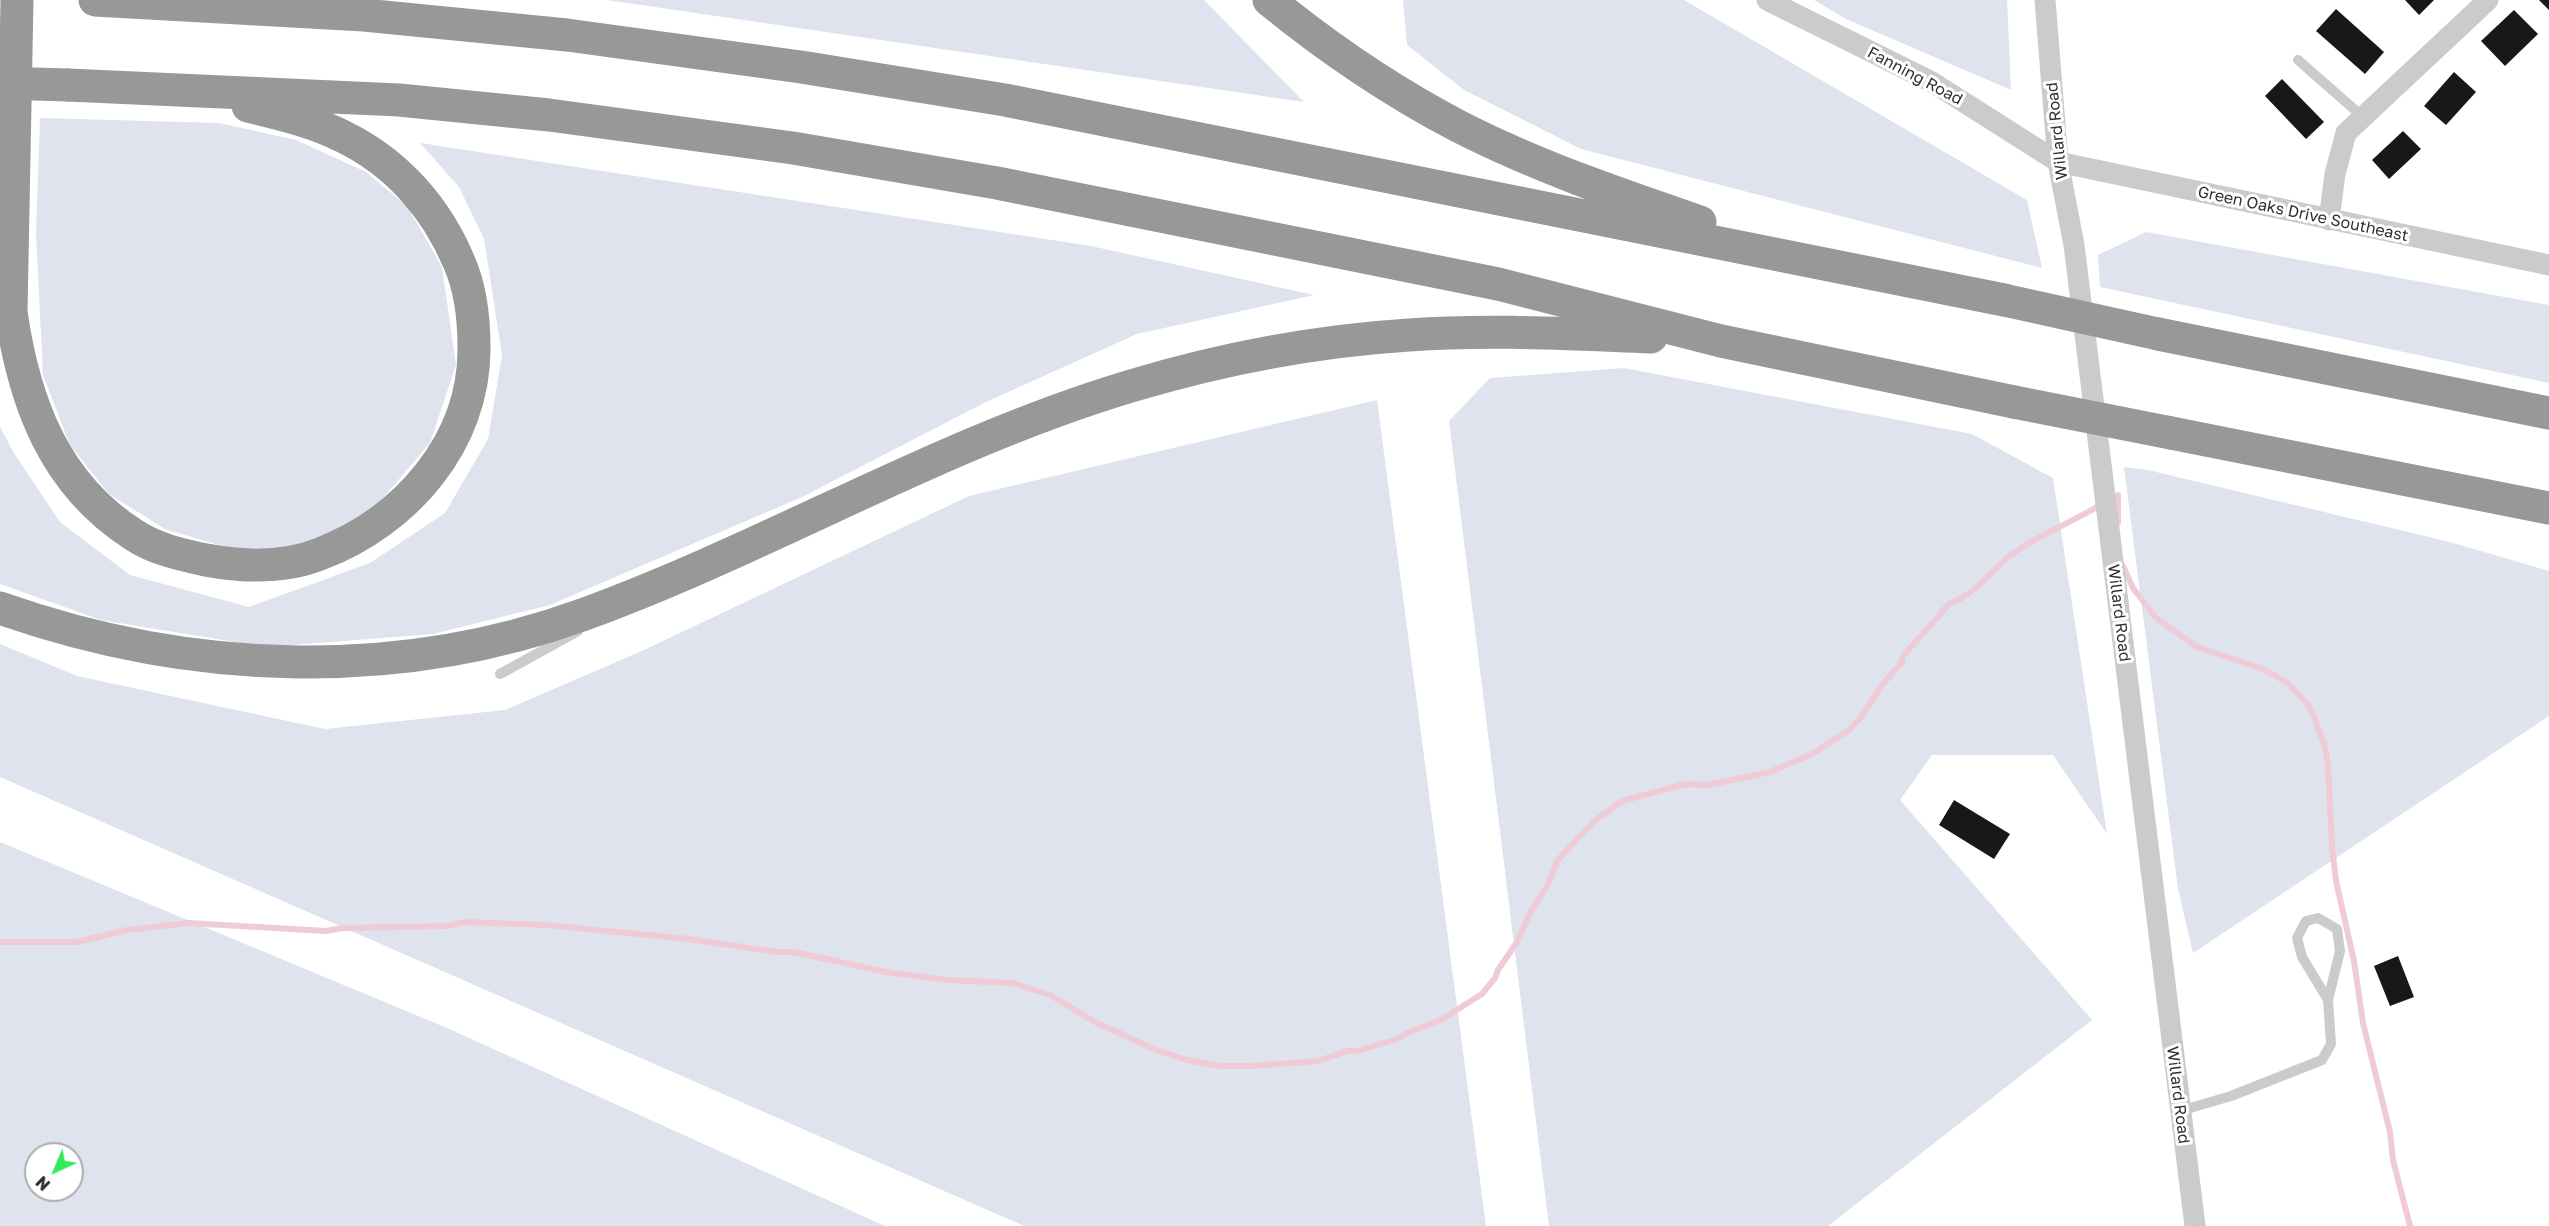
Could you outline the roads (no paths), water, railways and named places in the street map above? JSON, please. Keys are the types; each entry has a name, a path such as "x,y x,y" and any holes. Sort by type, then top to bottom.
{"highway":[{"path":"17,0 11,312 17,355 28,397 42,430 61,462 83,491 108,517 136,537 159,548 195,558 250,565 286,563 319,555 351,540 404,502 429,476 444,455 459,424 471,388 474,318 466,277 452,244 432,211 389,166 366,148 340,134 313,124 188,89"},
{"path":"95,0 364,15 567,35 801,67 1005,100 1868,272 2158,334 2549,412"},
{"path":"1269,0 1309,32 1379,80 1458,126 1536,162 1700,222 1868,272"},
{"path":"0,83 188,89 411,101 654,128 816,152 997,183 1498,284 1721,341 2014,402 2549,508"},
{"path":"0,608 70,631 148,649 200,657 261,662 332,662 402,657 464,647 524,633 582,615 686,572 1017,425 1126,387 1211,363 1291,349 1411,334 1560,333 1721,341"}],"street":[{"name":"Fanning Road","path":"1767,0 1932,82 2058,162"},
{"name":"Willard Road","path":"2045,0 2058,162 2074,245 2195,1226"},
{"path":"2329,220 2335,174 2346,133 2488,0"},
{"name":"Green Oaks Drive Southeast","path":"2058,162 2549,265"}],"lane":[{"path":"2298,60 2363,117"},
{"path":"0,287 13,200"},
{"path":"500,674 686,572"},
{"path":"2180,1111 2231,1096 2322,1060 2331,1044 2328,1000 2340,951 2337,928 2318,918 2306,921 2297,938 2302,957 2328,1000"}],"waterway":[{"path":"2118,495 2118,523"},
{"path":"0,942 77,942 127,930 188,923 326,931 343,928 448,926 464,922 546,925 689,939 776,952 794,952 886,972 947,980 1012,983 1050,995 1093,1021 1156,1050 1187,1060 1221,1066 1318,1061 1347,1051 1357,1051 1397,1039 1439,1021 1482,994 1495,978 1517,942 1530,913 1549,883 1557,861 1593,822 1622,801 1685,784 1707,785 1770,772 1812,754 1849,730 1862,716 1882,685 1902,662 1903,656 1950,603 1975,588 2012,554 2102,504"},
{"path":"2123,566 2133,588 2156,618 2197,647 2263,669 2288,683 2313,714 2325,747 2328,765 2336,881 2354,961 2363,1023 2410,1226"}]}
